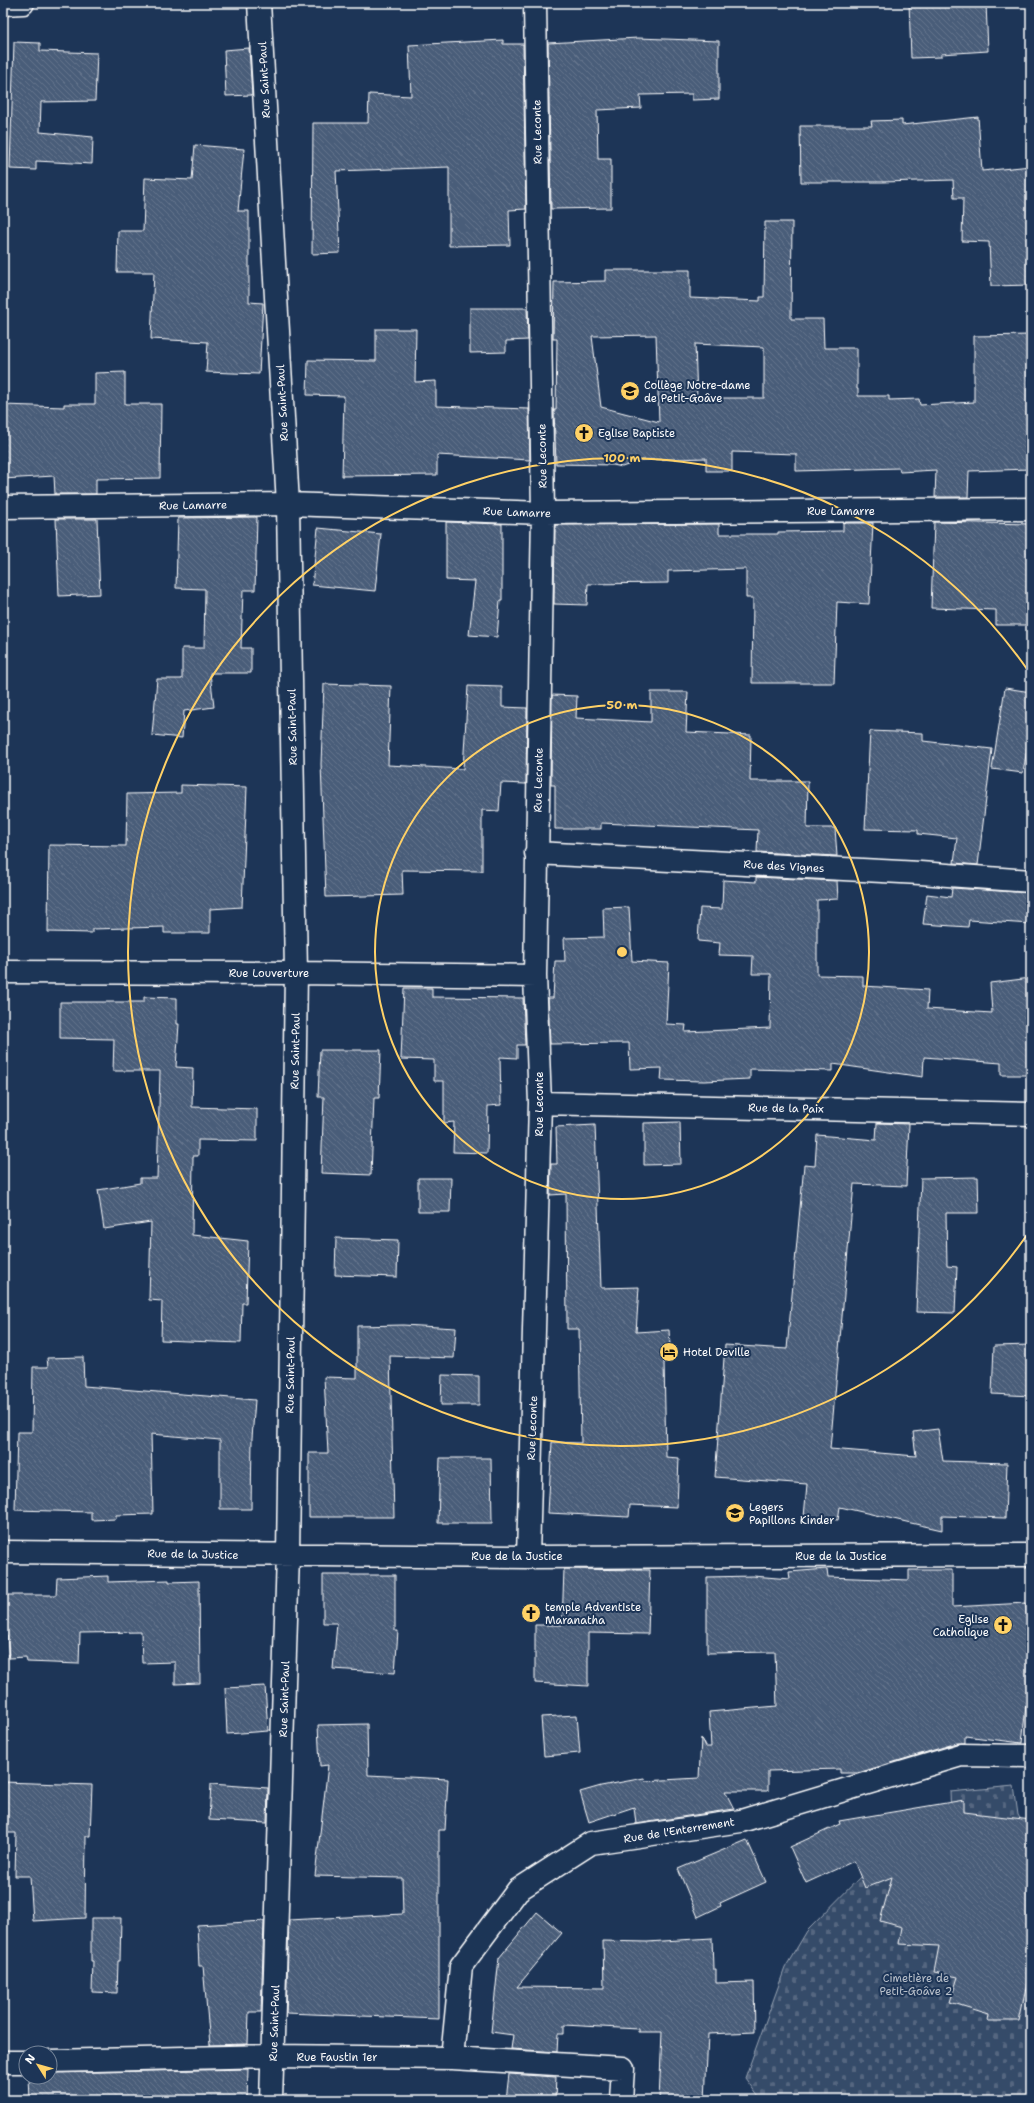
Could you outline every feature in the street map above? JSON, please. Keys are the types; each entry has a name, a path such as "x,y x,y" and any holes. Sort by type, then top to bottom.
{"street":[{"path":"3,4 23,3"},
{"name":"Rue Saint-Paul","path":"259,3 288,504 296,973 288,1555 271,2100"},
{"name":"Rue Leconte","path":"528,1557 540,1103 535,976 543,513 535,3"},
{"name":"Rue Lamarre","path":"3,507 288,504 543,513 1031,509"},
{"name":"Rue des Vignes","path":"536,853 920,873 1031,881"},
{"name":"Rue Louverture","path":"3,972 296,973 535,976"},
{"name":"Rue de la Paix","path":"540,1103 1031,1114"},
{"name":"Rue de la Justice","path":"3,1552 528,1557 1031,1555"},
{"name":"Rue de l'Enterrement","path":"452,2058 461,1966 518,1890 591,1843 741,1821 961,1755 1031,1756"},
{"name":"Rue Faustin 1er","path":"58,2061 273,2056 452,2058 623,2068 621,2100"},
{"path":"3,2062 18,2062"}],"green space":[{"name":"Cimetière de Petit-Goâve 2","path":"1014,1786 1018,1815 1031,1835 1031,2100 761,2100 745,2078 785,1968 807,1931 871,1866 952,1845 950,1792"}],"building":[{"path":"909,3 986,3 988,51 941,54 941,57 911,58"},
{"path":"638,38 719,41 719,99 692,100 692,94 640,95 641,108 597,110 598,159 611,159 611,208 551,209 548,43"},
{"path":"503,40 503,44 523,44 526,209 509,210 510,245 449,246 449,167 336,171 340,253 312,254 313,123 368,123 369,94 411,96 409,45"},
{"path":"14,42 40,43 40,51 97,53 95,101 41,102 40,132 93,137 92,164 36,161 36,170 10,169"},
{"path":"249,48 252,95 226,96 224,50"},
{"path":"978,117 982,171 1031,166 1031,285 991,286 989,242 962,241 963,198 954,198 953,180 801,182 800,126 872,126 871,121 902,120 902,125"},
{"path":"195,145 244,149 238,211 249,211 249,302 263,303 259,374 206,372 208,342 151,339 154,272 117,272 118,231 143,231 145,178 192,180"},
{"path":"765,222 792,222 791,319 823,319 824,348 857,348 858,396 889,396 889,400 919,399 920,405 974,402 974,336 1031,335 1031,371 1029,371 1030,469 969,471 968,497 935,497 936,470 900,472 899,468 796,471 796,454 732,452 732,471 706,471 706,458 642,460 622,467 613,465 556,464 554,410 556,410 557,339 553,339 554,282 605,281 605,270 690,270 690,298 760,301 760,297 764,297","holes":["656,335 659,422 601,407 592,336","695,344 764,347 764,398 697,398"]},
{"path":"470,308 527,308 528,340 506,341 506,352 470,353"},
{"path":"376,329 416,329 415,382 436,381 436,406 529,409 530,460 437,455 437,475 342,476 344,396 307,395 308,360 376,361"},
{"path":"125,372 125,404 161,404 160,478 96,479 96,494 55,494 54,476 3,479 3,405 64,407 64,404 95,404 95,373"},
{"path":"257,517 255,590 243,590 241,648 251,648 251,673 210,673 214,707 184,711 182,738 152,735 157,679 182,679 182,648 204,648 205,589 176,588 178,518"},
{"path":"56,519 97,519 100,594 59,596"},
{"path":"446,522 502,524 502,601 500,601 497,637 469,635 475,581 446,580"},
{"path":"934,522 1031,524 1031,625 996,625 996,610 931,608"},
{"path":"843,523 873,523 869,604 837,602 834,683 752,683 753,598 746,598 746,569 668,571 668,583 588,584 587,605 554,604 555,525 719,524 719,534 778,534 778,532 843,531"},
{"path":"318,528 381,534 375,591 312,585"},
{"path":"324,684 391,686 388,765 463,769 468,686 502,687 502,707 527,708 526,784 501,783 499,811 482,810 482,871 402,870 403,895 326,897 321,764"},
{"path":"1005,688 1031,692 1031,724 1023,773 992,769"},
{"path":"651,692 688,692 686,732 751,735 750,781 808,781 807,828 835,828 837,856 757,852 758,830 601,823 601,829 555,829 555,785 551,785 552,695 577,696 576,718 651,722"},
{"path":"870,731 923,733 923,741 992,749 978,865 954,863 957,838 918,834 918,830 865,829"},
{"path":"181,785 247,787 242,907 210,909 210,933 164,933 164,927 92,929 92,933 48,932 49,845 126,846 127,794 181,793"},
{"path":"756,877 837,881 838,899 817,900 817,975 863,976 863,986 928,990 927,1009 992,1013 990,983 1031,978 1031,1075 1001,1075 1001,1063 924,1057 923,1077 833,1064 833,1071 750,1069 750,1079 704,1081 661,1080 662,1068 630,1069 629,1043 550,1044 548,998 553,998 555,961 565,961 564,938 604,937 603,908 629,907 632,961 669,963 666,1024 686,1025 685,1032 770,1028 771,974 752,974 753,956 719,955 720,943 698,941 700,908 722,909 723,880 756,882"},
{"path":"952,888 1031,893 1031,924 969,920 968,927 923,924 927,894 951,897"},
{"path":"404,988 432,988 432,997 523,998 525,1045 517,1045 517,1058 500,1057 501,1105 488,1106 487,1153 453,1152 454,1122 444,1123 444,1081 434,1081 434,1060 401,1059"},
{"path":"144,997 177,998 177,1024 179,1024 176,1067 193,1068 192,1107 257,1109 257,1141 198,1140 198,1156 193,1156 192,1235 248,1241 246,1303 242,1303 241,1343 161,1340 162,1301 149,1300 151,1222 104,1229 98,1190 140,1183 140,1178 157,1178 160,1071 113,1071 114,1039 60,1038 60,1002 144,1002"},
{"path":"320,1050 381,1050 379,1098 374,1098 371,1175 321,1173 324,1097 318,1097"},
{"path":"680,1122 681,1164 644,1165 644,1123"},
{"path":"877,1123 909,1124 906,1186 854,1184 830,1449 916,1456 913,1432 938,1429 943,1461 1007,1463 1005,1518 942,1516 942,1530 840,1507 838,1520 804,1517 807,1484 715,1477 725,1345 787,1349 804,1165 815,1166 817,1135 876,1140"},
{"path":"595,1125 601,1288 639,1287 636,1332 669,1330 671,1362 664,1362 666,1457 679,1458 677,1507 630,1505 629,1517 548,1513 552,1442 581,1443 579,1329 567,1329 566,1194 550,1195 551,1164 557,1164 556,1127"},
{"path":"978,1177 979,1213 946,1213 947,1266 957,1267 955,1313 916,1312 921,1178"},
{"path":"418,1178 451,1178 450,1212 418,1212"},
{"path":"336,1238 398,1240 397,1277 335,1275"},
{"path":"403,1325 456,1328 454,1358 390,1356 394,1517 309,1517 309,1453 328,1453 324,1377 357,1378 357,1326"},
{"path":"1031,1345 1031,1396 992,1394 994,1346"},
{"path":"83,1357 84,1386 255,1400 252,1438 251,1509 220,1509 220,1440 151,1434 153,1514 116,1515 116,1519 91,1520 91,1512 15,1510 17,1432 32,1432 33,1367 48,1367 47,1358"},
{"path":"442,1375 479,1376 479,1405 441,1405"},
{"path":"440,1458 491,1458 492,1523 438,1523"},
{"path":"564,1569 650,1570 648,1634 588,1633 588,1686 535,1683 535,1625 562,1625"},
{"path":"827,1569 828,1577 909,1580 909,1570 952,1570 952,1607 1026,1603 1030,1668 1022,1743 965,1736 965,1743 957,1743 858,1773 840,1773 840,1769 768,1771 768,1791 725,1791 734,1809 636,1824 634,1807 589,1822 580,1792 601,1786 644,1778 645,1781 699,1778 701,1738 705,1747 711,1747 709,1712 777,1706 775,1652 707,1653 707,1577 753,1576 790,1579 789,1572"},
{"path":"323,1575 395,1575 395,1631 398,1631 395,1673 333,1669 337,1623 323,1623"},
{"path":"108,1576 108,1582 169,1580 169,1582 199,1581 200,1683 175,1684 175,1662 142,1663 141,1632 80,1633 79,1664 27,1662 26,1657 9,1658 7,1636 3,1636 3,1595 56,1595 57,1578"},
{"path":"265,1686 268,1731 227,1734 225,1688"},
{"path":"577,1715 580,1753 544,1756 541,1717"},
{"path":"367,1724 368,1775 448,1779 445,1830 439,1830 439,2019 286,2013 289,1920 403,1914 402,1878 315,1876 328,1765 320,1766 318,1725"},
{"path":"3,1782 92,1785 90,1836 86,1836 85,1918 33,1921 30,1876 15,1876 16,1833 3,1833"},
{"path":"211,1784 268,1788 267,1823 209,1820"},
{"path":"964,1800 964,1812 1031,1820 1031,1965 1019,2021 988,2021 989,2014 950,2002 958,1977 934,1972 939,1946 899,1944 902,1927 880,1921 892,1877 865,1888 854,1861 806,1883 790,1847 840,1824 839,1821"},
{"path":"747,1840 766,1882 720,1903 721,1906 698,1917 678,1869"},
{"path":"537,1912 562,1933 517,1987 604,1988 603,1941 647,1942 712,1938 713,1969 716,1969 716,1983 754,1982 755,2032 708,2034 705,2100 659,2100 662,2032 638,2032 638,2029 564,2025 564,2034 558,2034 557,2052 511,2049 513,2035 491,2032 499,1958"},
{"path":"91,1918 121,1918 120,1961 118,1961 117,1993 92,1992 93,1961 91,1961"},
{"path":"264,1921 261,2012 249,2012 248,2044 210,2045 203,1966 199,1966 197,1925"},
{"path":"248,2069 247,2100 30,2100 29,2085 58,2085 58,2073"},
{"path":"509,2074 556,2077 555,2100 506,2100"}],"place":[{"name":"Collège Notre-dame de Petit-Goâve","path":"630,391"},
{"name":"Eglise Baptiste","path":"584,433"},
{"name":"Hotel Deville","path":"669,1352"},
{"name":"Legers Papillons Kinder","path":"735,1513"},
{"name":"temple Adventiste Maranatha","path":"531,1613"},
{"name":"Eglise Catholique","path":"1003,1625"}]}
